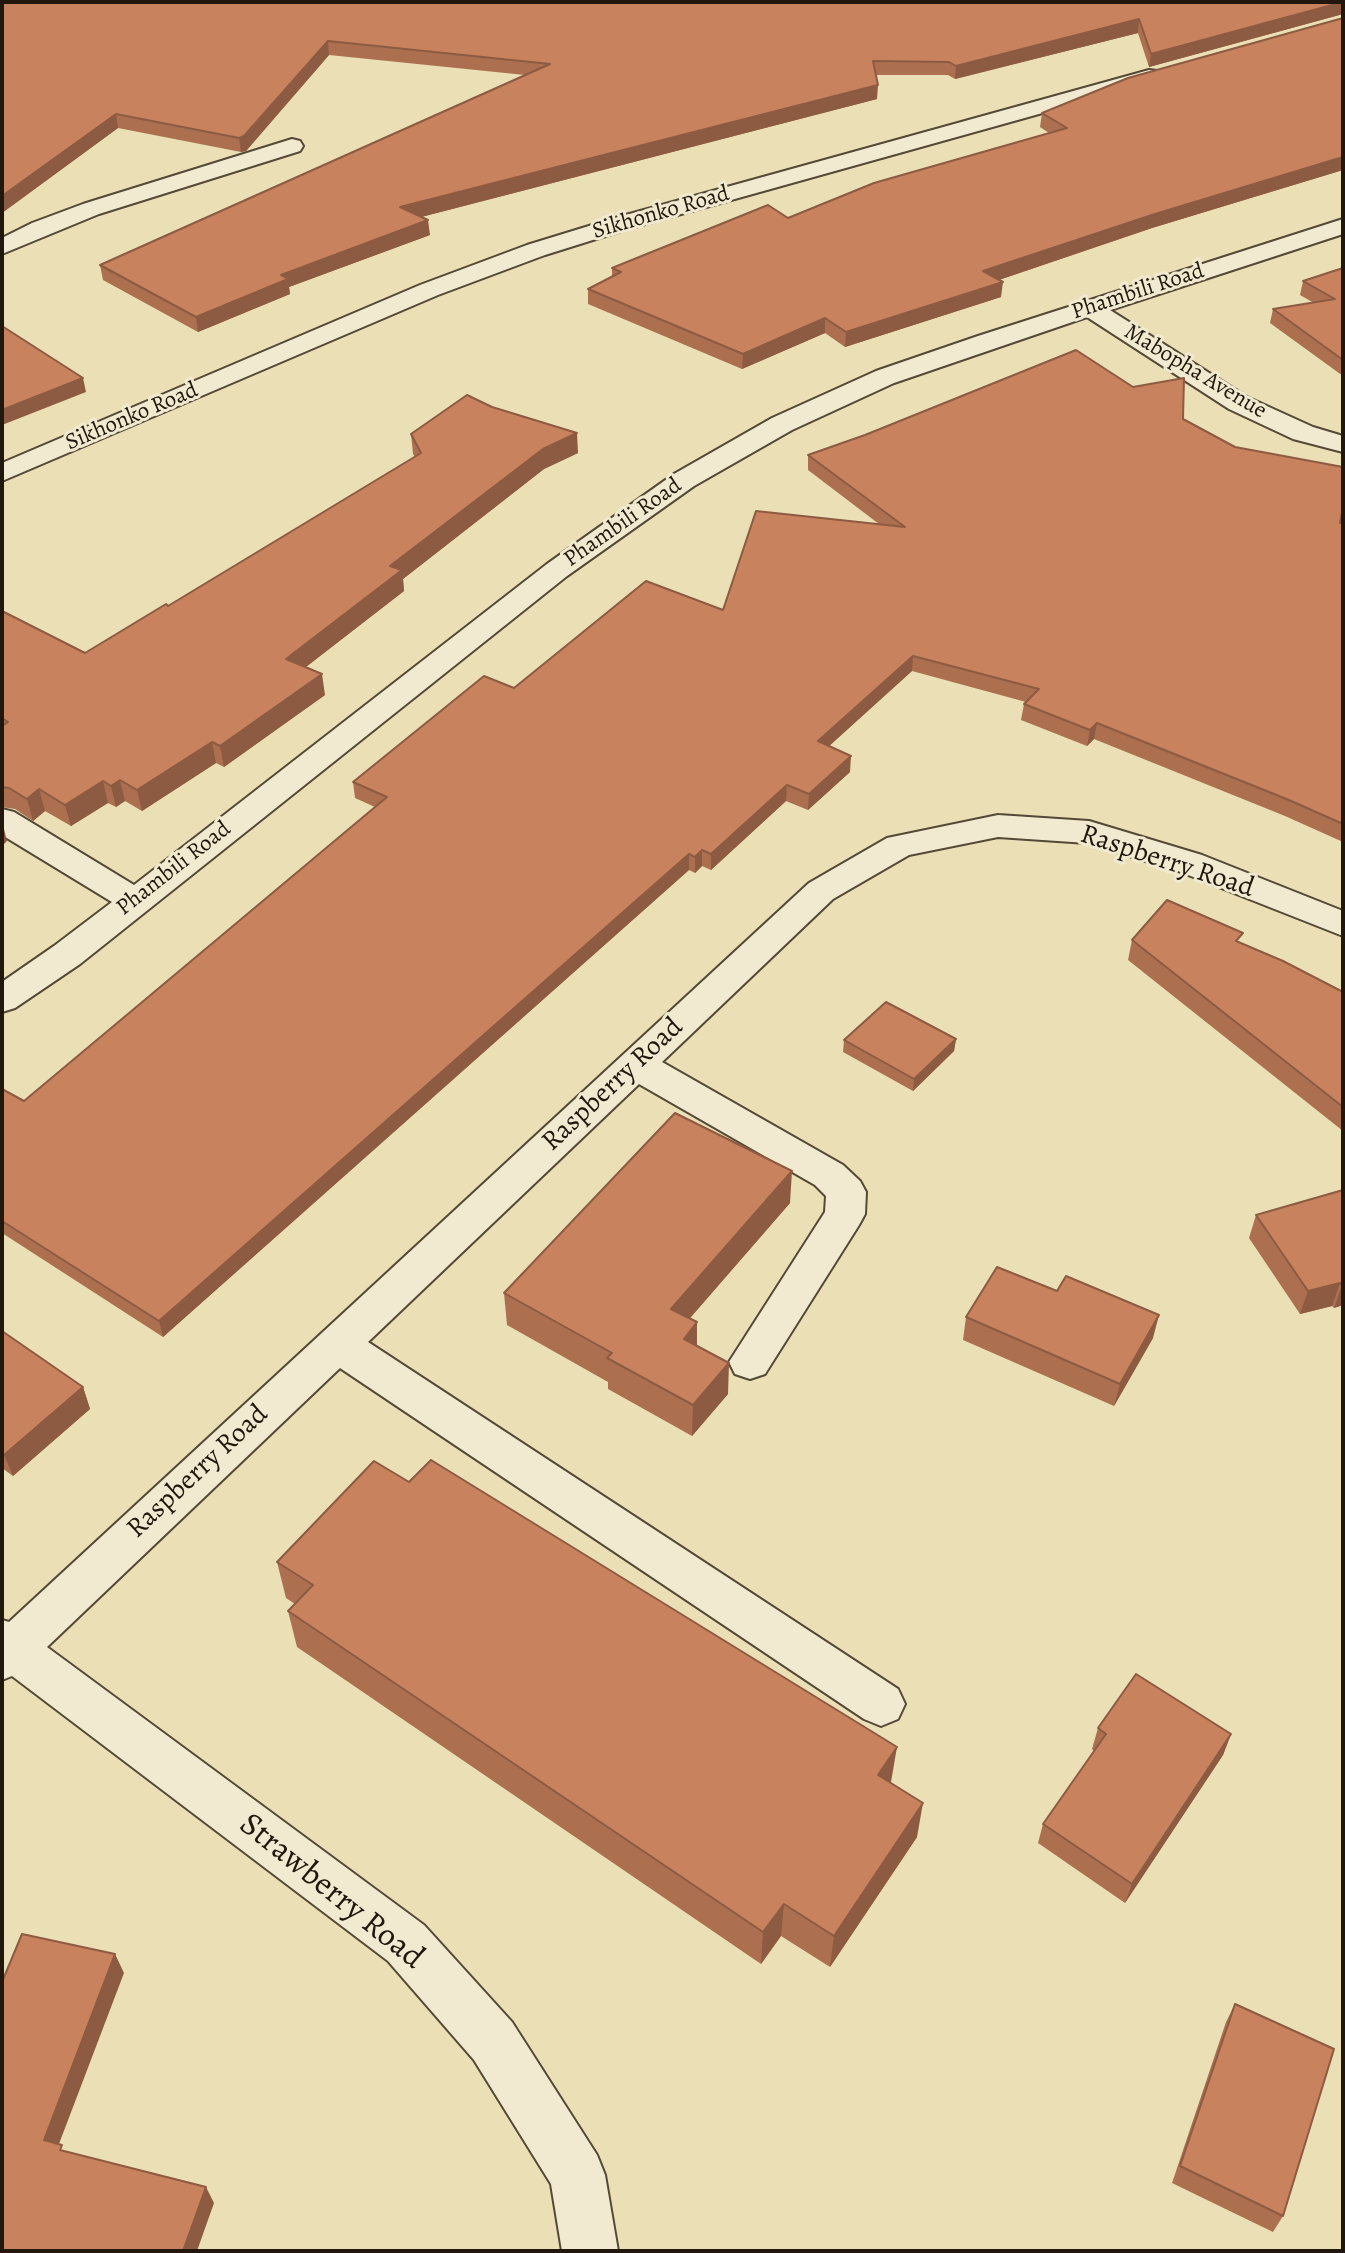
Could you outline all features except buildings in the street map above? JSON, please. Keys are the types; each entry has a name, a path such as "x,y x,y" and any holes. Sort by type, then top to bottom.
{"street":[{"name":"Sikhonko Road","path":"2,473 429,290 536,250 637,219 1170,70"},
{"path":"2,247 40,228 91,209 292,146"},
{"name":"Phambili Road","path":"2,999 66,955 557,570 684,480 782,424 885,377 1343,226"},
{"name":"Mabopha Avenue","path":"1090,308 1238,403 1303,433 1343,444"},
{"path":"2,820 134,900"},
{"name":"Raspberry Road","path":"5,1649 821,891 899,846 998,826 1089,832 1190,863 1343,925"},
{"path":"635,1064 829,1175 846,1192 845,1214 750,1362"},
{"path":"336,1343 881,1704"},
{"name":"Strawberry Road","path":"5,1649 406,1943 493,2041 577,2175 590,2251"}]}
